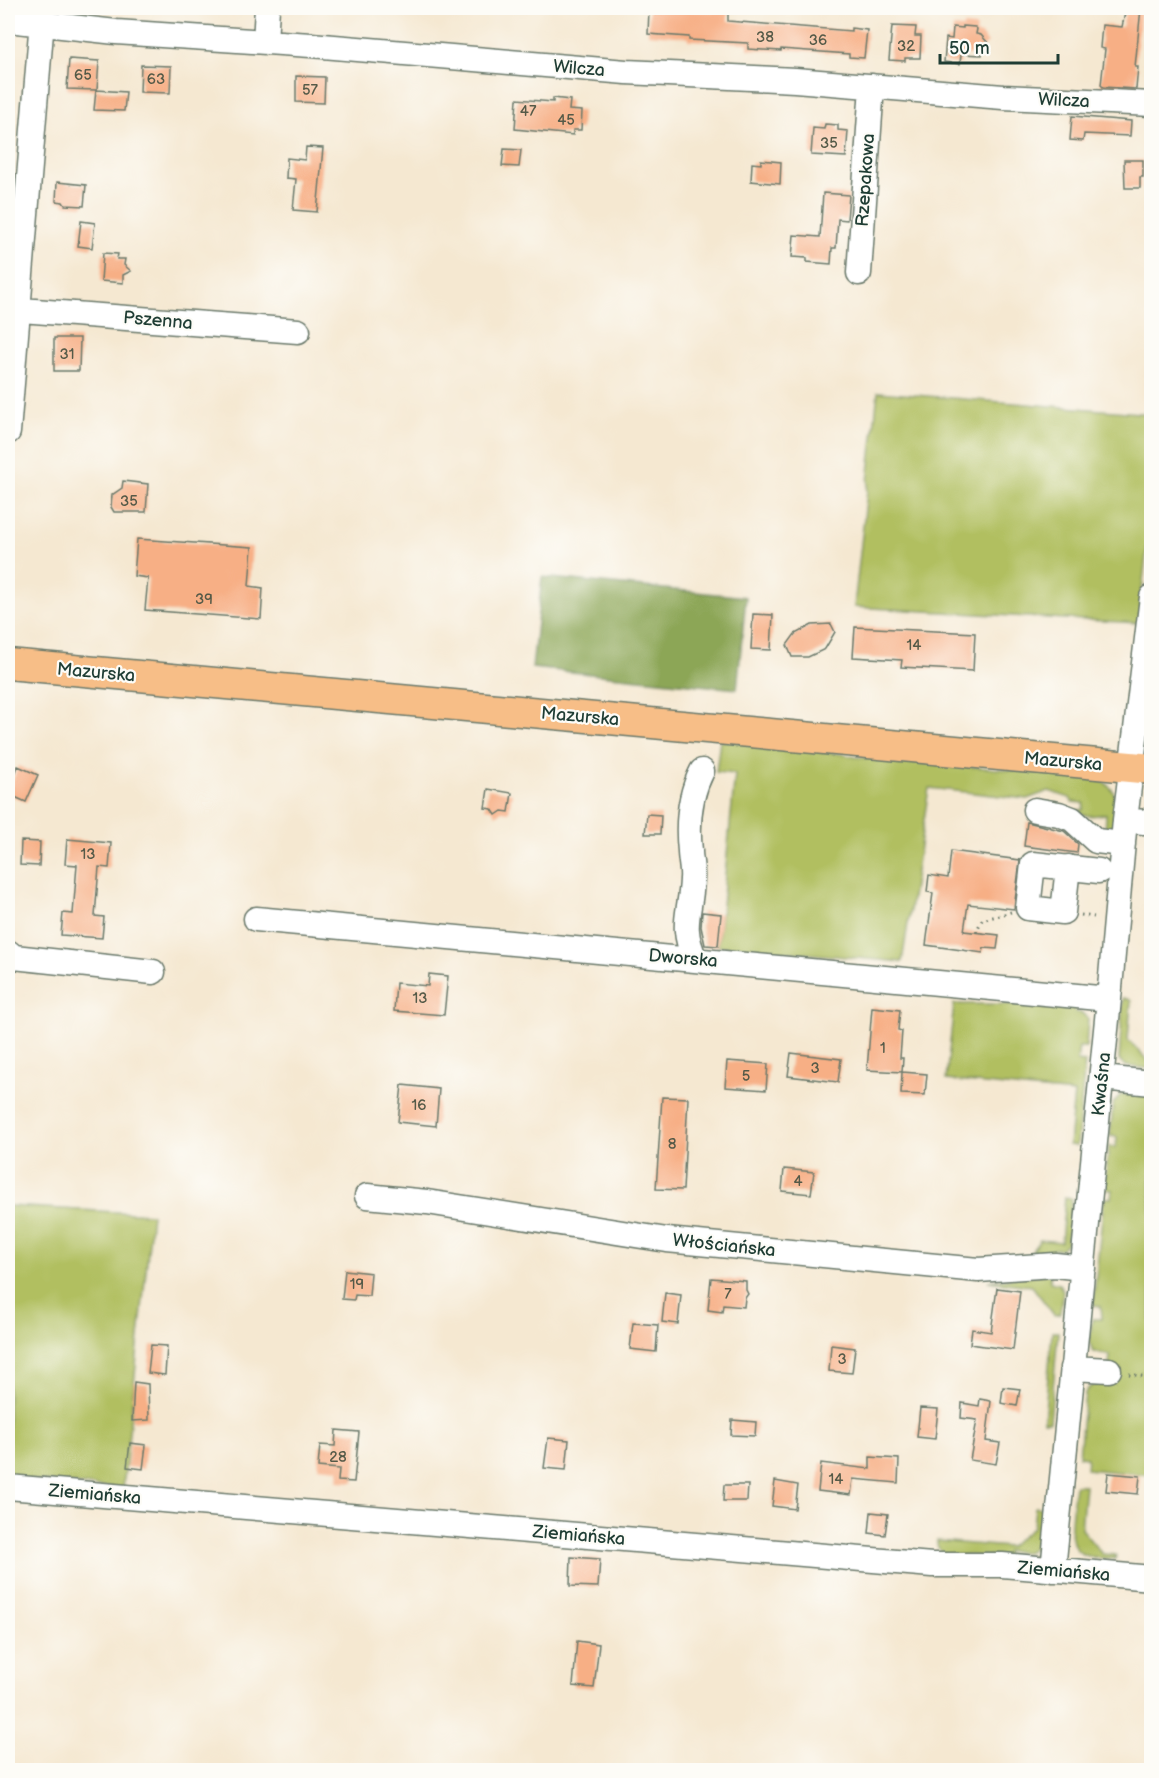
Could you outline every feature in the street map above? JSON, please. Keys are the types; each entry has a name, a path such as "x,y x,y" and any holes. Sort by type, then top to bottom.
{"main road":[{"name":"Mazurska","path":"8,664 1142,768"}],"street":[{"path":"265,42 267,8"},
{"path":"8,432 13,309 42,15"},
{"name":"Wilcza","path":"8,20 42,15 116,32 626,72 785,80 1002,97 1152,104"},
{"name":"Rzepakowa","path":"859,273 872,86"},
{"name":"Pszenna","path":"13,309 298,331"},
{"name":"Kwaśna","path":"1053,1570 1125,820 1142,768 1152,597"},
{"path":"695,959 688,944 686,919 693,877 689,818 693,789 702,771"},
{"path":"1035,810 1072,819 1096,841 1123,844"},
{"path":"1125,820 1144,822 1152,819"},
{"path":"1068,867 1099,871"},
{"name":"Dworska","path":"256,919 1109,999"},
{"path":"8,952 14,957 153,972"},
{"path":"1102,1078 1152,1083"},
{"name":"Włościańska","path":"367,1196 427,1202 667,1240 978,1270 1055,1265 1083,1268"},
{"path":"1072,1368 1109,1370"},
{"name":"Ziemiańska","path":"8,1486 920,1564 1002,1565 1152,1578"}],"path":[{"path":"976,932 982,921 1012,912"},
{"path":"1109,1370 1152,1378"}],"green space":[{"path":"878,392 1151,414 1151,514 1138,623 854,607"},
{"path":"542,577 746,597 737,689 532,668"},
{"path":"720,740 855,757 1094,777 1113,791 1116,803 1116,826 1105,834 1106,814 1083,815 1077,810 1083,810 1084,803 1072,802 1070,798 1049,791 1027,799 929,788 902,962 718,946 735,774 716,772"},
{"path":"1123,998 1131,1000 1128,1040 1151,1063 1151,1069 1126,1066 1119,1060"},
{"path":"954,1004 1076,1004 1075,1012 1082,1013 1088,1019 1086,1047 1079,1047 1077,1061 1085,1062 1077,1146 1069,1145 1074,1093 946,1080"},
{"path":"1137,1088 1151,1089 1151,1475 1086,1469 1087,1457 1079,1456 1085,1393 1092,1386 1107,1385 1110,1355 1094,1352 1090,1337 1092,1319 1102,1319 1101,1306 1093,1305 1104,1198 1111,1198 1112,1190 1104,1189 1109,1146 1116,1147 1117,1137 1110,1136 1113,1104 1121,1094 1135,1095"},
{"path":"1065,1198 1072,1199 1067,1243 1061,1249 1053,1249 1052,1259 1032,1257 1033,1249 1040,1240 1061,1242"},
{"path":"8,1206 152,1214 123,1489 8,1478"},
{"path":"1051,1273 1050,1282 1059,1284 1063,1291 1060,1314 1054,1315 1032,1286 988,1281"},
{"path":"1052,1332 1058,1332 1050,1421 1044,1421"},
{"path":"1075,1485 1085,1485 1081,1529 1102,1554 1116,1555 1115,1559 1096,1558 1082,1554 1074,1546 1071,1530"},
{"path":"1035,1507 1042,1508 1038,1546 1027,1552 1007,1551 1006,1555 1033,1556 1046,1543 1044,1550 1034,1557 946,1555 938,1548 937,1541 1009,1547 1033,1527"}],"building":[{"path":"1126,8 1141,8 1135,67 1138,67 1136,89 1103,87 1101,85 1105,49 1100,48 1102,25 1122,27"},
{"path":"649,9 728,12 728,21 851,31 851,28 867,30 864,58 849,57 849,54 748,49 748,43 689,40 689,37 648,34"},
{"path":"892,26 916,27 915,36 921,36 920,58 905,58 905,61 889,60"},
{"path":"963,26 975,27 976,34 981,35 988,43 983,47 982,55 961,54 960,64 944,62 946,38 952,39 953,27 963,28"},
{"path":"69,59 99,61 97,90 126,92 124,111 94,110 96,90 67,89"},
{"path":"141,65 171,66 170,93 140,92"},
{"path":"296,76 325,77 324,103 296,102"},
{"path":"553,98 570,100 569,110 582,111 581,130 573,130 573,135 515,129 517,99 553,102"},
{"path":"1072,116 1131,121 1130,136 1084,134 1083,141 1070,140"},
{"path":"825,124 838,125 838,130 848,131 846,157 811,155 813,128 824,129"},
{"path":"306,147 323,148 317,212 293,210 296,179 286,178 287,158 305,160"},
{"path":"504,149 521,150 519,167 502,166"},
{"path":"761,160 781,162 780,184 751,181 752,163 761,164"},
{"path":"1124,160 1143,160 1143,177 1140,177 1140,188 1125,188"},
{"path":"57,182 86,185 84,206 65,205 63,202 56,201"},
{"path":"823,193 849,195 847,220 838,219 836,248 832,248 831,264 807,262 807,258 792,257 794,235 820,237"},
{"path":"81,221 95,223 92,248 78,246"},
{"path":"103,253 118,254 117,259 125,259 124,265 131,271 123,275 123,283 101,281"},
{"path":"54,338 80,338 79,371 54,371"},
{"path":"123,481 148,484 146,512 114,512 111,507 112,495 122,488"},
{"path":"137,539 252,547 249,586 263,588 261,619 145,610 148,578 134,576"},
{"path":"753,614 773,615 771,650 751,649"},
{"path":"831,624 835,632 825,649 808,657 792,657 787,645 795,634 812,625"},
{"path":"855,627 975,633 973,671 901,667 902,660 853,657"},
{"path":"18,766 38,775 26,802 8,794"},
{"path":"488,789 512,793 509,812 502,811 496,815 492,809 485,808"},
{"path":"647,814 661,815 660,834 645,834"},
{"path":"1027,822 1064,831 1078,844 1077,853 1024,846"},
{"path":"67,839 111,843 109,868 99,867 95,916 104,917 102,938 61,935 63,913 73,914 77,865 65,864"},
{"path":"21,841 40,842 39,866 20,865"},
{"path":"951,851 1020,860 1014,909 968,904 964,931 999,935 997,949 984,948 983,953 926,945 933,893 927,892 929,875 948,878"},
{"path":"702,912 721,914 718,946 705,945 701,927"},
{"path":"429,974 448,976 444,1015 394,1011 396,983 428,986"},
{"path":"872,1007 900,1010 898,1030 902,1031 900,1058 903,1058 902,1072 867,1070"},
{"path":"791,1053 841,1059 838,1082 788,1076"},
{"path":"727,1061 768,1064 766,1090 725,1087"},
{"path":"902,1072 927,1074 925,1095 901,1094"},
{"path":"402,1085 439,1089 436,1126 398,1122"},
{"path":"662,1097 688,1098 683,1190 656,1189"},
{"path":"784,1169 814,1172 811,1194 782,1191"},
{"path":"345,1270 371,1273 369,1296 355,1295 354,1300 342,1299"},
{"path":"711,1278 746,1281 748,1294 744,1307 723,1305 722,1312 708,1310"},
{"path":"997,1288 1020,1291 1013,1350 970,1344 972,1329 991,1332"},
{"path":"665,1293 681,1295 678,1324 662,1322"},
{"path":"633,1323 658,1325 656,1352 630,1349"},
{"path":"151,1345 167,1346 165,1375 148,1373"},
{"path":"831,1345 855,1348 852,1373 829,1371"},
{"path":"134,1382 148,1384 149,1420 132,1421"},
{"path":"1003,1387 1020,1389 1017,1406 1001,1403"},
{"path":"980,1399 991,1401 986,1441 1000,1443 996,1464 970,1460 977,1420 961,1418 962,1403 979,1406"},
{"path":"920,1408 938,1409 935,1439 917,1437"},
{"path":"732,1420 756,1422 755,1436 731,1435"},
{"path":"336,1430 359,1432 354,1482 338,1481 339,1469 318,1467 320,1445 335,1446"},
{"path":"548,1438 569,1440 566,1470 544,1468"},
{"path":"130,1443 146,1445 143,1469 127,1467"},
{"path":"870,1457 899,1459 898,1483 853,1479 851,1495 818,1491 821,1463 870,1469"},
{"path":"1108,1473 1140,1476 1138,1494 1106,1491"},
{"path":"775,1481 798,1485 795,1509 772,1506"},
{"path":"724,1485 748,1485 747,1501 723,1501"},
{"path":"871,1512 888,1514 885,1535 869,1533"},
{"path":"571,1557 600,1559 598,1587 570,1586"},
{"path":"577,1641 599,1644 594,1688 573,1686"}]}
